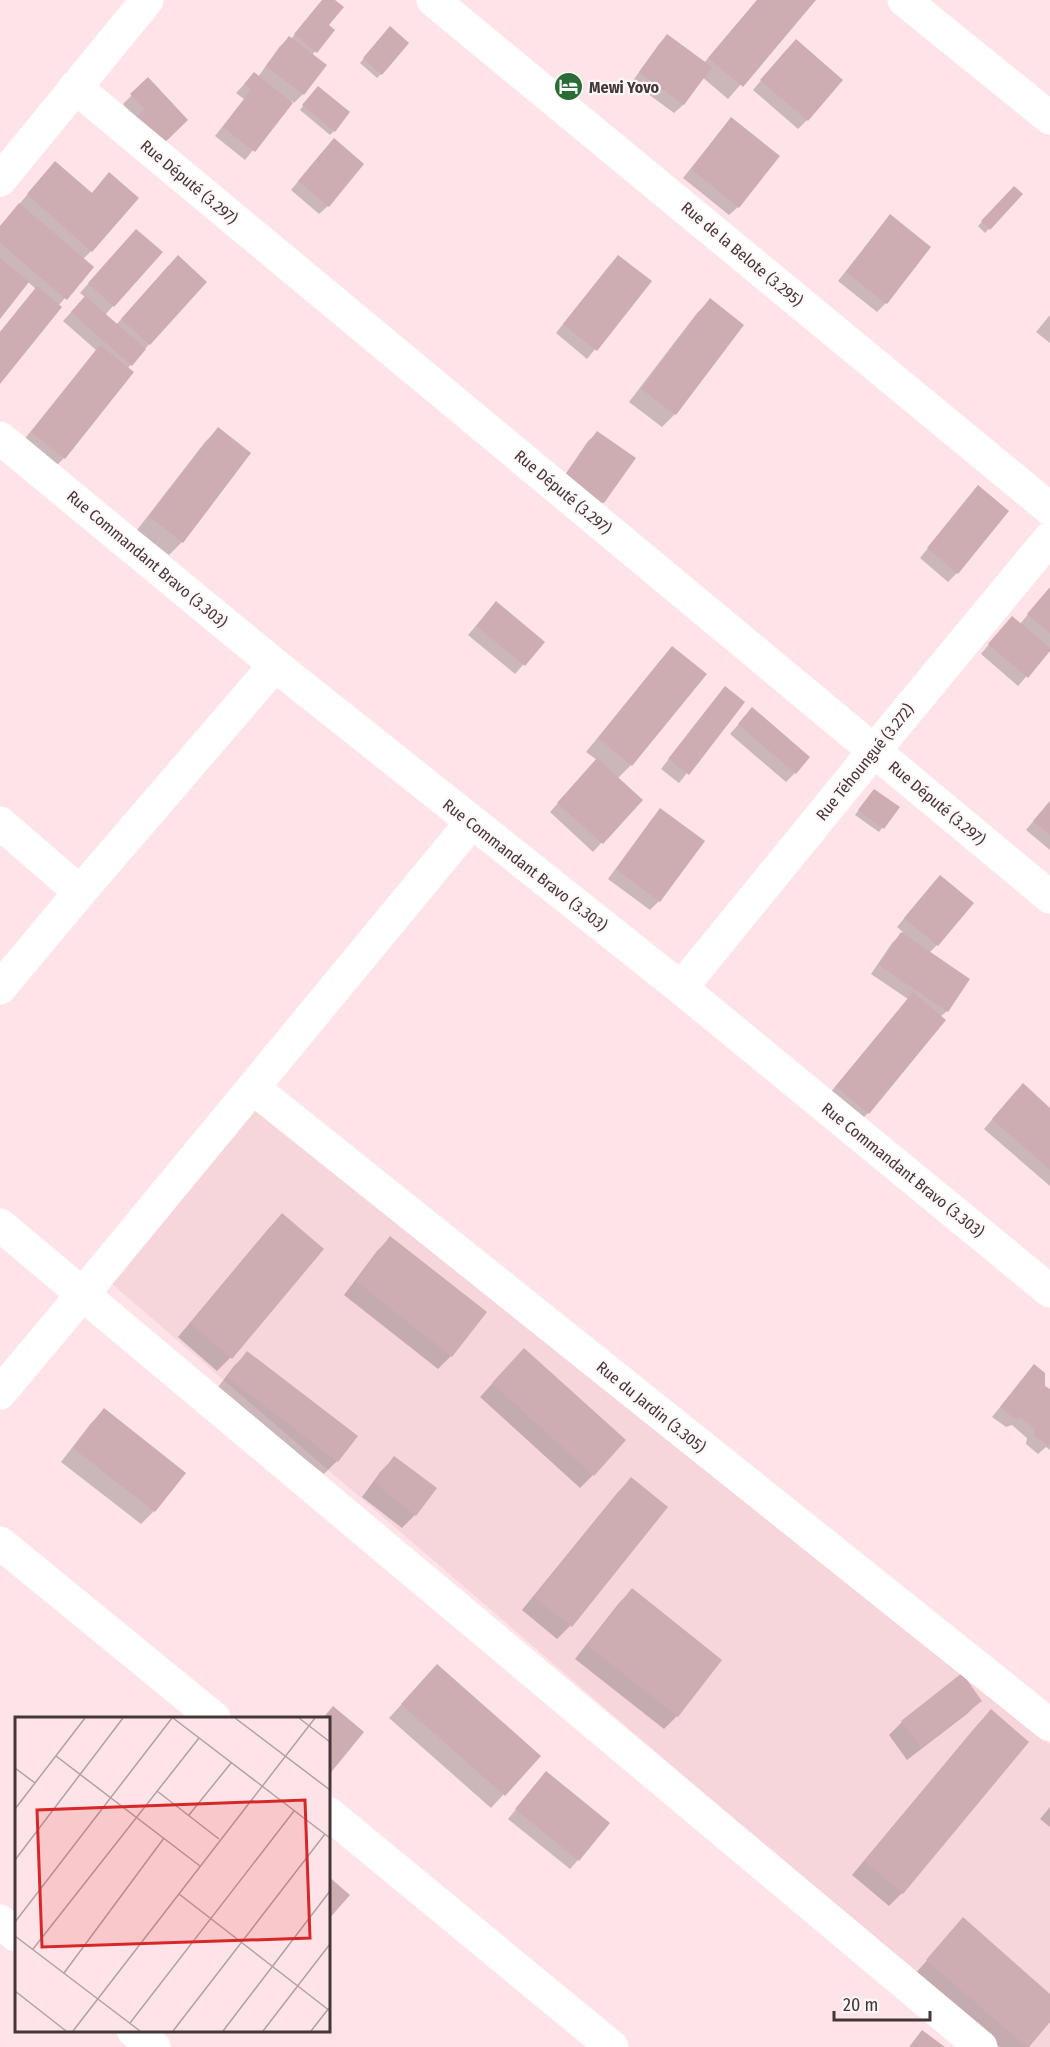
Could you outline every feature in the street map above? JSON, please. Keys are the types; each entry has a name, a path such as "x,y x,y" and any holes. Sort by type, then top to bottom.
{"street":[{"path":"0,180 147,0"},
{"name":"Rue de la Belote (3.295)","path":"433,0 1050,509"},
{"path":"904,0 1050,118"},
{"name":"Rue Député (3.297)","path":"75,87 1050,897"},
{"name":"Rue Commandant Bravo (3.303)","path":"0,438 275,665 681,988 1050,1292"},
{"name":"Rue Téhoungué (3.272)","path":"681,988 1050,538"},
{"path":"0,988 275,665"},
{"path":"0,823 80,892"},
{"path":"0,1393 471,823"},
{"name":"Rue du Jardin (3.305)","path":"253,1088 1050,1725"},
{"path":"0,1225 981,2047"},
{"path":"0,1543 212,1717"},
{"path":"330,1815 612,2047"},
{"path":"0,1921 15,1934"},
{"path":"135,2032 154,2047"}],"shaded area":[{"path":"253,1104 1050,1744 1050,2047 999,2047 105,1278"}],"building":[{"path":"322,0 335,0 344,7 329,25 335,30 317,53 294,34"},
{"path":"757,0 816,0 743,87 708,58"},
{"path":"390,26 409,43 382,75 363,58"},
{"path":"667,34 712,67 684,105 639,72"},
{"path":"289,36 327,65 304,95 266,66"},
{"path":"796,39 843,80 808,121 760,80"},
{"path":"254,72 293,103 255,152 223,127 251,90 244,84"},
{"path":"148,77 188,120 153,154 127,126 145,109 130,94"},
{"path":"318,86 350,112 335,132 302,105"},
{"path":"731,117 780,156 739,208 691,169"},
{"path":"334,138 364,164 329,207 298,181"},
{"path":"55,161 92,193 109,172 139,198 92,252 27,194"},
{"path":"1014,186 1023,194 990,230 981,221"},
{"path":"19,203 94,267 67,300 0,243 0,226"},
{"path":"890,214 931,247 887,304 846,272"},
{"path":"136,229 163,252 114,307 88,283"},
{"path":"178,255 207,282 150,345 121,319"},
{"path":"618,255 652,281 597,351 563,324"},
{"path":"0,258 29,282 0,319"},
{"path":"37,286 62,307 0,384 0,332"},
{"path":"85,296 146,349 132,366 71,312"},
{"path":"710,298 744,325 676,415 641,389"},
{"path":"100,345 134,372 65,459 31,432"},
{"path":"218,427 251,453 183,543 149,516"},
{"path":"597,431 636,458 604,503 565,475"},
{"path":"978,485 1009,511 958,574 927,548"},
{"path":"1050,587 1050,633 1027,614"},
{"path":"496,601 545,642 525,666 476,626"},
{"path":"1012,616 1050,648 1028,678 988,644"},
{"path":"672,646 707,674 632,766 598,738"},
{"path":"725,686 745,702 689,775 668,759"},
{"path":"752,707 810,757 796,774 738,724"},
{"path":"597,758 643,800 603,844 557,803"},
{"path":"874,789 900,807 884,829 858,810"},
{"path":"1050,801 1050,835 1033,821"},
{"path":"660,808 705,841 660,902 616,869"},
{"path":"940,875 974,903 938,946 904,918"},
{"path":"901,932 970,979 948,1012 879,965"},
{"path":"913,992 946,1020 869,1114 836,1086"},
{"path":"1023,1083 1050,1108 1050,1170 992,1119"},
{"path":"282,1213 324,1249 232,1359 190,1323"},
{"path":"390,1236 487,1312 452,1357 356,1281"},
{"path":"524,1348 626,1440 594,1476 492,1383"},
{"path":"247,1351 358,1436 338,1462 227,1377"},
{"path":"1034,1364 1045,1373 1045,1386 1050,1389 1050,1444 1048,1446 1034,1435 1035,1429 1021,1417 1015,1419 1000,1407"},
{"path":"104,1408 186,1473 155,1512 73,1448"},
{"path":"394,1456 437,1488 416,1516 374,1483"},
{"path":"631,1477 668,1507 572,1627 534,1597"},
{"path":"632,1588 722,1660 678,1717 587,1645"},
{"path":"437,1664 541,1756 505,1796 401,1704"},
{"path":"962,1673 982,1701 921,1748 901,1721"},
{"path":"333,1706 364,1732 330,1774 330,1717 324,1717"},
{"path":"991,1709 1029,1742 903,1894 864,1861"},
{"path":"546,1771 610,1823 579,1861 515,1809"},
{"path":"330,1878 350,1895 330,1918"},
{"path":"963,1917 1050,1994 1050,2022 1029,2047 926,1960"},
{"path":"922,2030 945,2047 909,2047"}],"place":[{"name":"Mewi Yovo","path":"568,87"}]}
